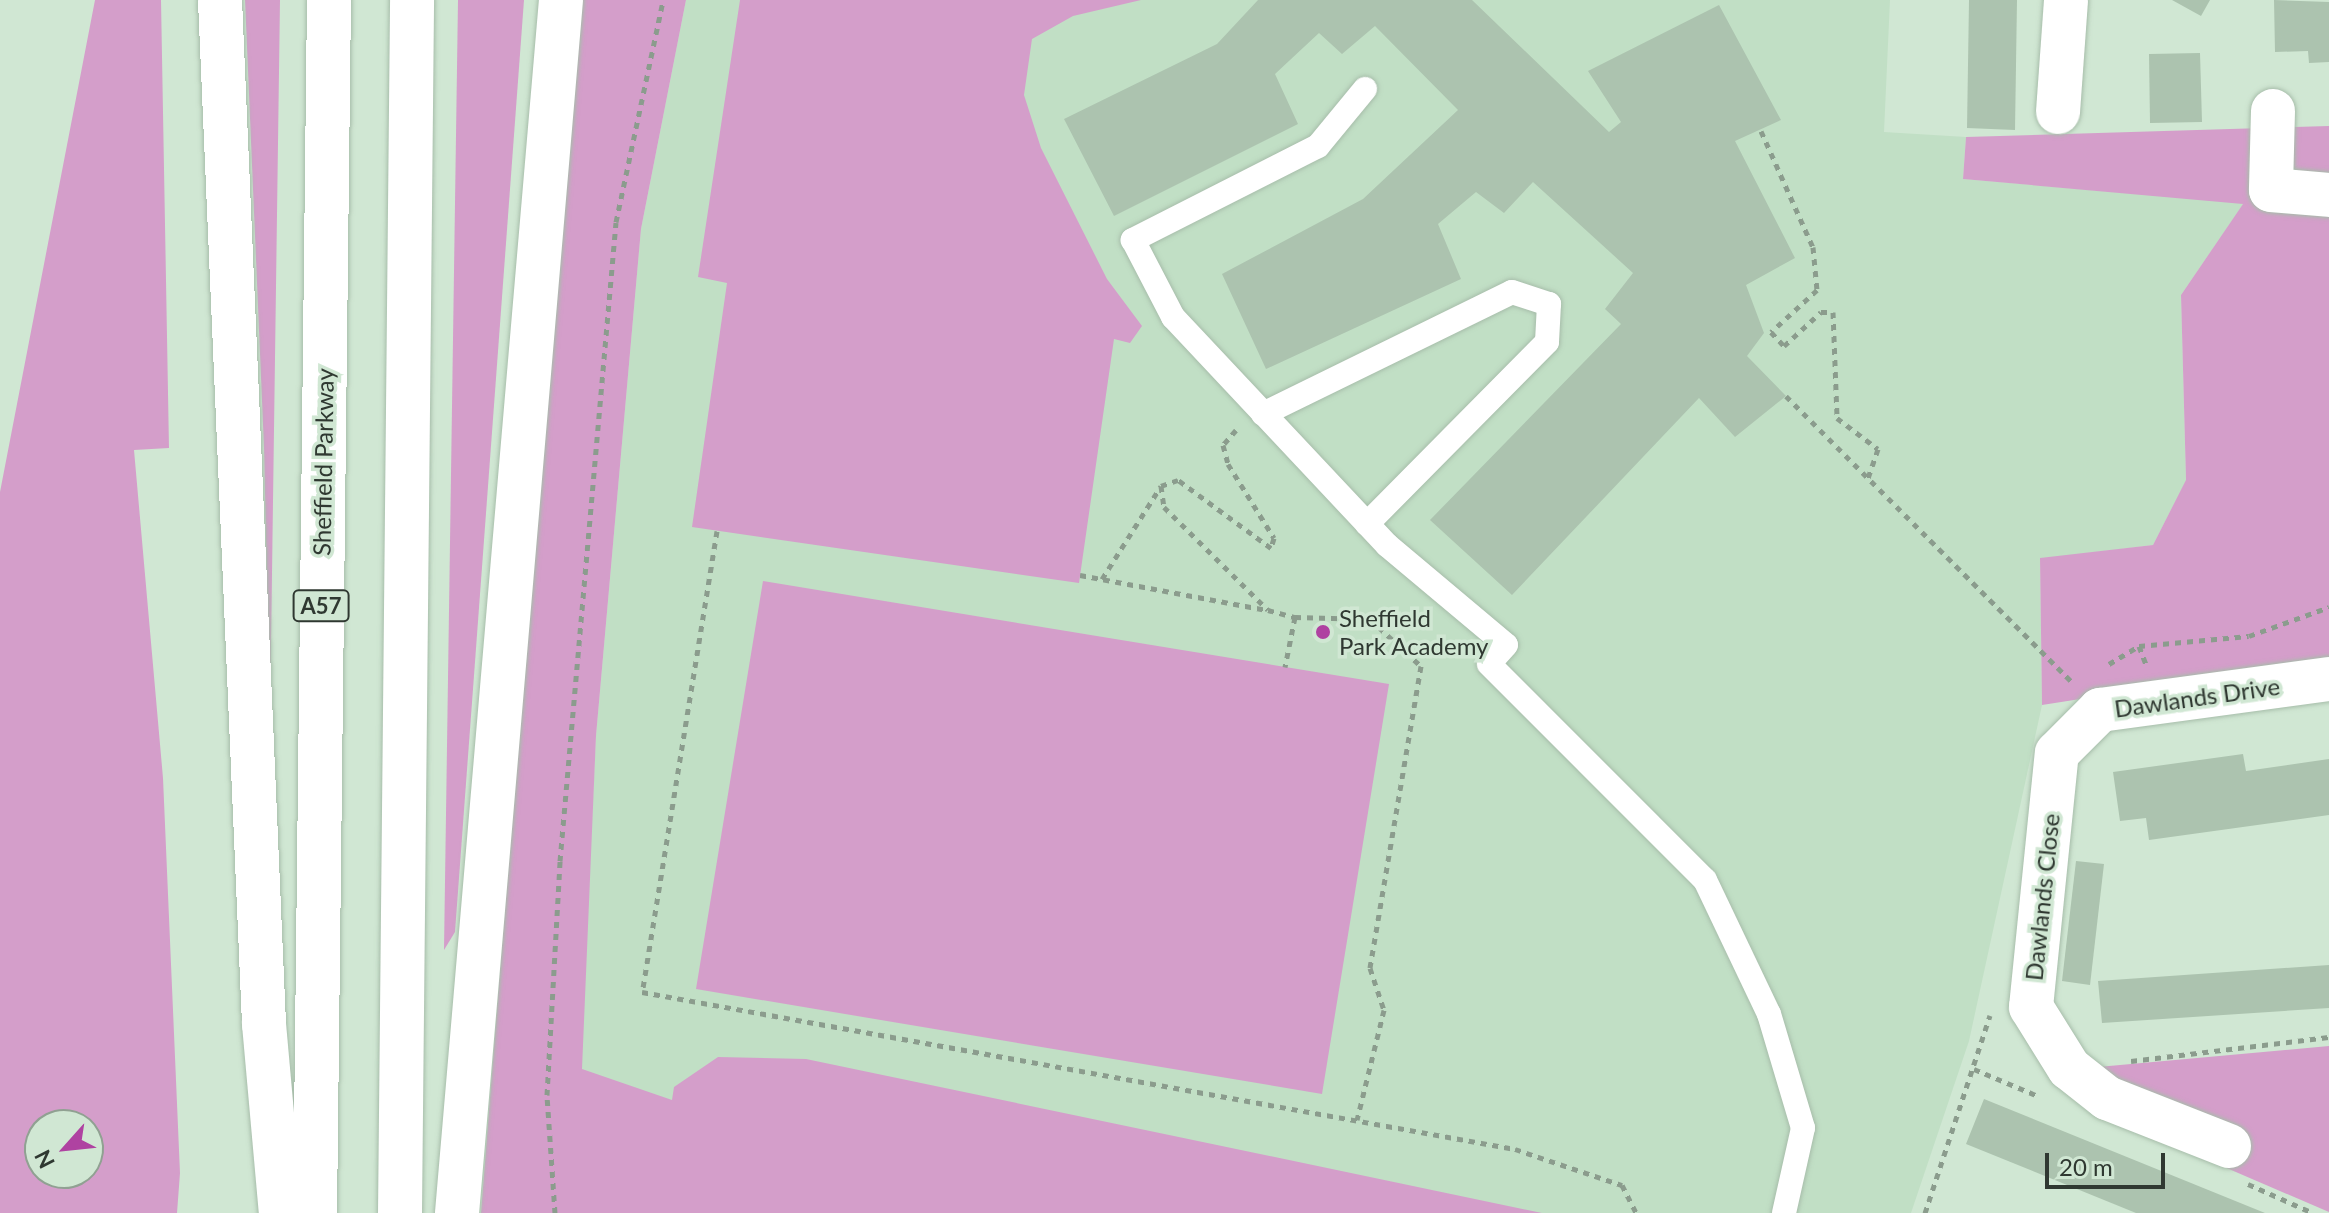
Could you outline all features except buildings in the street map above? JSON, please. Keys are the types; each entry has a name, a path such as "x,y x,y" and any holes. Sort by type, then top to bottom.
{"main road":[{"path":"220,0 264,1024 281,1213"},
{"name":"Sheffield Parkway","path":"315,1213 329,0"},
{"path":"400,1213 412,0"},
{"path":"457,1213 561,0"},
{"path":"2058,112 2066,0"},
{"path":"2273,111 2271,190 2329,195"},
{"name":"Dawlands Drive","path":"2086,721 2329,679"},
{"name":"Dawlands Close","path":"2086,721 2057,753 2031,1007 2069,1068 2107,1098 2229,1146"}],"lane":[{"path":"1365,89 1318,146 1133,240 1173,317 1367,524 1506,645 1489,664 1705,880 1769,1014 1803,1128 1784,1213"},
{"path":"1263,414 1512,292 1549,304 1547,342 1367,524"}],"path":[{"path":"555,1213 547,1095 560,861 612,269 663,0"},
{"path":"1761,131 1813,247 1817,290 1771,332 1784,346 1821,312 1833,312 1837,418 1878,449 1868,478"},
{"path":"1786,396 1868,478 2086,721"},
{"path":"1102,579 1161,486 1178,480 1271,548 1274,538 1223,445 1263,414"},
{"path":"1161,486 1164,507 1182,532 1268,610"},
{"path":"717,531 642,992 1515,1149 1622,1185 1636,1213"},
{"path":"1080,575 1295,617 1370,619 1421,666 1370,968 1384,1010 1357,1120"},
{"path":"2139,646 2249,636 2329,607"},
{"path":"1285,667 1295,617"},
{"path":"1925,1213 1994,998"},
{"path":"2069,1068 2329,1037"},
{"path":"2229,1146 2213,1169 2313,1213"}],"shaded area":[{"path":"95,0 161,0 169,448 134,450 163,778 180,1173 177,1213 0,1213 0,492"},
{"path":"245,0 280,0 270,717 264,448"},
{"path":"458,0 524,0 455,932 444,950"},
{"path":"576,0 686,0 641,229 596,736 582,1069 672,1100 674,1087 718,1057 806,1059 1542,1213 481,1213"},
{"name":"Sheffield Park Academy","path":"686,0 1890,0 1884,132 1966,137 1963,179 2244,203 2181,295 2186,481 2153,545 2040,559 2042,705 1969,1041 1911,1213 589,1213 578,1110 596,736 641,229"},
{"path":"740,0 1141,0 1073,16 1032,39 1024,95 1041,148 1107,279 1142,326 1130,343 1114,339 1079,583 692,527 727,283 698,277"},
{"path":"2329,126 2329,660 2042,705 2040,558 2153,545 2186,480 2181,295 2243,204 1963,179 1966,137"},
{"path":"763,581 1389,684 1322,1094 696,989"},
{"path":"2329,1046 2329,1212 2215,1163 2087,1068"}],"place":[{"name":"Sheffield Park Academy","path":"1323,632"}]}
